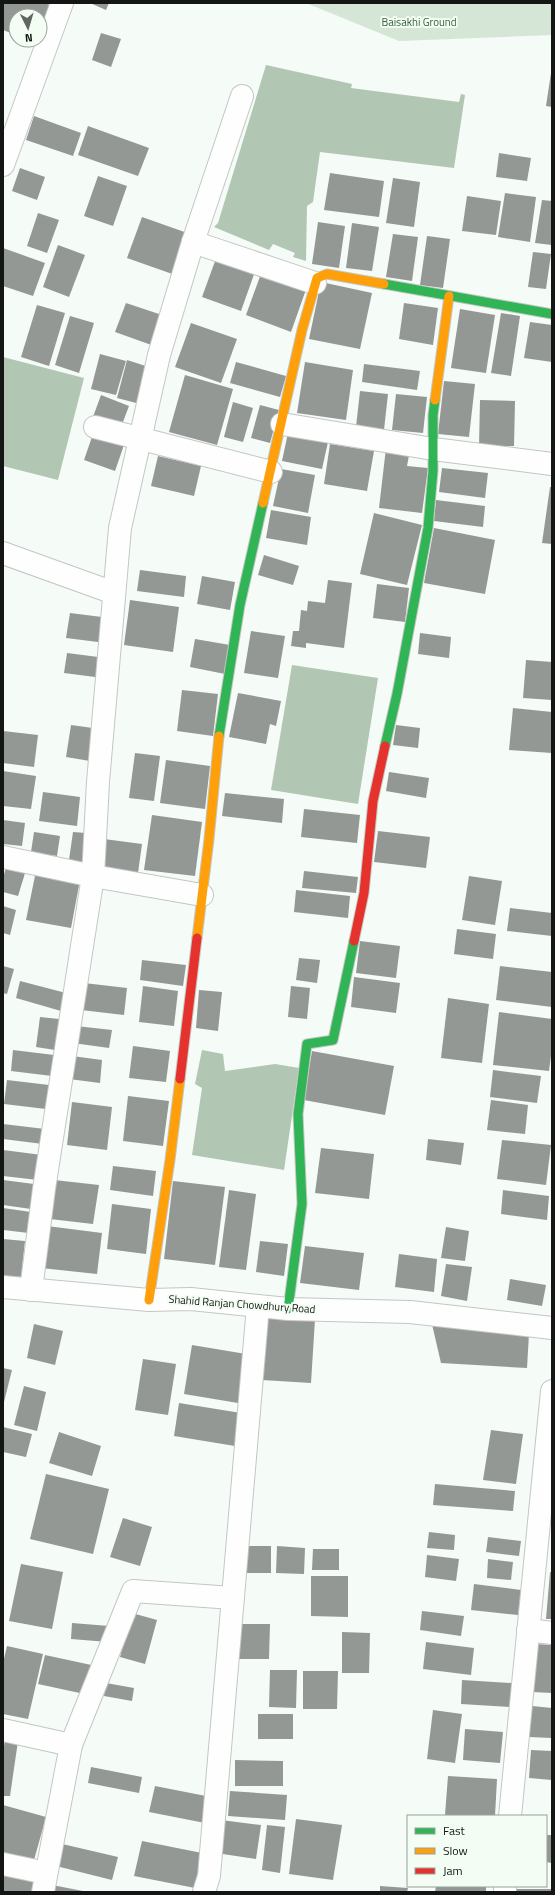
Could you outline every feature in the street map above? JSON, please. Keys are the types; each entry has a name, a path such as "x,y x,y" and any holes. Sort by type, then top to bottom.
{"street":[{"path":"3,165 62,3"},
{"path":"31,1290 44,1189 93,876 98,782 120,528 159,355 193,242 242,96"},
{"path":"193,242 315,283"},
{"path":"149,1300 170,1160 202,895 220,721 240,605 302,330 317,278 328,274 552,314"},
{"path":"288,1309 302,1204 298,1114 307,1044 333,1040 364,892 373,801 397,694 428,528 433,471 433,415 449,296"},
{"path":"282,424 433,449 552,464"},
{"path":"95,427 271,472"},
{"path":"3,553 114,593"},
{"path":"3,857 93,876 202,895"},
{"name":"Shahid Ranjan Chowdhury Road","path":"3,1288 149,1300 191,1299 288,1309 361,1309 410,1312 552,1328"},
{"path":"204,1892 209,1876 258,1306"},
{"path":"510,1815 552,1391"},
{"path":"3,1864 44,1882 71,1745 133,1591 233,1598"},
{"path":"528,1630 552,1633"},
{"path":"3,1730 71,1745"}],"green space":[{"name":"Baisakhi Ground","path":"306,3 552,3 552,35 399,41"}],"shaded area":[{"path":"266,65 352,84 351,88 459,102 461,94 465,95 454,168 320,152 313,202 307,206 306,261 293,257 295,253 273,244 269,250 214,227 218,223"},
{"path":"3,357 84,378 58,480 3,466"},
{"path":"292,665 378,678 358,804 271,790"},
{"path":"202,1050 223,1054 225,1071 275,1064 299,1068 284,1170 192,1155 202,1088 195,1084"}],"building":[{"path":"3,3 45,3 50,5 48,10 48,8 8,8 8,32 3,30"},
{"path":"90,3 109,3 106,10"},
{"path":"101,33 121,39 111,67 92,60"},
{"path":"552,73 552,107 546,106"},
{"path":"34,116 81,133 73,156 26,140"},
{"path":"88,126 149,148 138,176 78,155"},
{"path":"499,153 531,158 527,181 496,177"},
{"path":"20,168 45,177 37,200 12,191"},
{"path":"330,173 384,181 379,217 324,210"},
{"path":"98,176 127,186 113,226 84,216"},
{"path":"393,178 420,182 414,227 386,223"},
{"path":"505,193 536,197 530,242 498,237"},
{"path":"467,196 501,201 496,235 462,231"},
{"path":"542,200 552,201 552,245 535,243"},
{"path":"38,213 59,220 47,253 27,246"},
{"path":"142,217 193,235 178,276 127,258"},
{"path":"318,222 345,226 339,268 312,264"},
{"path":"352,223 379,227 372,271 346,268"},
{"path":"393,234 418,237 412,281 386,277"},
{"path":"427,236 450,239 443,288 420,285"},
{"path":"58,245 85,255 69,297 43,287"},
{"path":"3,248 45,263 33,296 3,286"},
{"path":"533,252 551,254 546,289 528,287"},
{"path":"218,253 257,266 241,311 202,297"},
{"path":"263,268 308,284 291,332 246,315"},
{"path":"321,282 372,293 360,349 309,339"},
{"path":"126,303 168,317 157,347 115,332"},
{"path":"404,303 438,308 433,345 399,339"},
{"path":"37,305 65,313 49,366 21,357"},
{"path":"460,309 495,315 486,373 451,368"},
{"path":"501,313 520,316 511,376 491,373"},
{"path":"70,316 94,323 79,373 55,365"},
{"path":"530,322 552,325 552,362 524,358"},
{"path":"191,323 237,339 221,383 175,367"},
{"path":"100,354 126,361 116,395 91,389"},
{"path":"127,360 155,369 144,405 117,398"},
{"path":"236,362 286,376 280,397 230,383"},
{"path":"305,362 353,370 346,420 297,413"},
{"path":"364,364 420,371 417,390 362,382"},
{"path":"185,375 233,389 217,445 169,432"},
{"path":"444,381 475,384 469,437 438,434"},
{"path":"360,391 388,394 384,430 356,427"},
{"path":"396,394 427,397 423,433 392,430"},
{"path":"101,395 129,406 121,427 93,417"},
{"path":"480,400 515,401 514,446 479,446"},
{"path":"233,402 253,408 243,442 224,437"},
{"path":"260,405 279,410 270,443 251,438"},
{"path":"288,433 328,442 322,469 282,461"},
{"path":"93,434 124,445 115,471 84,460"},
{"path":"330,444 374,451 367,491 324,484"},
{"path":"386,448 410,450 407,466 428,468 422,513 379,508"},
{"path":"158,456 201,466 194,496 151,486"},
{"path":"442,468 488,473 485,498 439,492"},
{"path":"281,469 315,475 308,513 273,506"},
{"path":"550,487 552,487 552,544 542,543"},
{"path":"436,500 485,506 483,527 434,521"},
{"path":"271,510 311,517 307,545 266,538"},
{"path":"374,513 422,525 407,585 360,574"},
{"path":"434,528 495,540 485,594 424,583"},
{"path":"264,555 299,566 293,585 258,575"},
{"path":"140,570 186,576 184,597 137,591"},
{"path":"202,576 235,582 230,610 197,604"},
{"path":"328,580 352,583 344,648 306,643 306,648 291,646 293,631 299,631 301,610 307,611 308,601 325,603"},
{"path":"377,584 409,588 405,622 373,618"},
{"path":"130,600 179,607 173,652 124,645"},
{"path":"70,613 110,618 106,643 66,638"},
{"path":"251,631 285,636 278,678 244,673"},
{"path":"420,633 451,637 449,658 418,654"},
{"path":"195,639 230,645 225,674 190,667"},
{"path":"67,653 106,658 103,678 64,673"},
{"path":"526,660 552,662 552,700 523,698"},
{"path":"182,690 218,694 213,736 177,731"},
{"path":"238,693 281,701 276,726 270,724 266,744 229,737"},
{"path":"513,708 552,712 552,753 509,750"},
{"path":"71,725 100,729 96,762 66,757"},
{"path":"396,725 420,728 418,748 393,745"},
{"path":"3,731 38,735 34,767 3,763"},
{"path":"135,753 160,756 154,801 129,798"},
{"path":"166,760 210,766 205,809 160,803"},
{"path":"3,771 36,776 31,809 3,806"},
{"path":"389,772 429,778 426,798 386,791"},
{"path":"43,792 80,797 77,826 39,821"},
{"path":"225,793 284,799 282,823 222,816"},
{"path":"304,809 360,815 357,843 301,837"},
{"path":"152,815 202,822 195,876 144,870"},
{"path":"3,820 25,823 22,846 3,844"},
{"path":"378,831 430,837 426,868 374,862"},
{"path":"34,832 60,836 57,856 31,852"},
{"path":"73,832 86,833 83,862 69,860"},
{"path":"104,839 142,844 138,873 101,868"},
{"path":"7,864 26,870 18,896 3,892 3,878"},
{"path":"36,871 80,880 71,928 26,920"},
{"path":"304,871 358,877 356,893 302,888"},
{"path":"469,876 502,881 495,925 462,920"},
{"path":"296,890 350,896 348,918 294,912"},
{"path":"3,906 16,910 10,935 3,933"},
{"path":"510,908 552,913 552,936 507,931"},
{"path":"457,929 496,934 493,959 454,954"},
{"path":"360,941 400,946 396,978 356,973"},
{"path":"299,958 320,960 317,983 296,980"},
{"path":"142,960 186,965 183,986 140,980"},
{"path":"3,966 14,969 7,994 3,993"},
{"path":"500,966 552,972 552,1007 496,1000"},
{"path":"354,977 400,983 396,1013 351,1007"},
{"path":"20,981 66,993 61,1011 16,998"},
{"path":"84,983 127,988 124,1015 81,1010"},
{"path":"143,986 178,991 174,1026 139,1022"},
{"path":"291,986 310,988 307,1019 288,1017"},
{"path":"199,990 222,992 218,1031 196,1028"},
{"path":"448,998 489,1004 482,1063 441,1058"},
{"path":"499,1012 552,1019 552,1048 549,1071 493,1065"},
{"path":"40,1017 59,1019 55,1050 36,1047"},
{"path":"76,1026 112,1030 109,1048 73,1043"},
{"path":"133,1046 170,1051 166,1082 129,1078"},
{"path":"13,1050 54,1055 52,1076 11,1071"},
{"path":"312,1051 394,1066 385,1115 304,1100"},
{"path":"72,1056 102,1060 100,1083 69,1079"},
{"path":"493,1070 541,1076 537,1103 490,1097"},
{"path":"7,1080 49,1085 46,1109 4,1104"},
{"path":"128,1096 169,1101 163,1146 123,1141"},
{"path":"491,1100 528,1105 525,1134 487,1130"},
{"path":"72,1102 112,1107 107,1150 67,1145"},
{"path":"3,1124 45,1129 43,1144 3,1139"},
{"path":"428,1139 464,1143 461,1165 426,1160"},
{"path":"502,1140 551,1145 546,1185 497,1179"},
{"path":"321,1148 374,1154 369,1199 315,1193"},
{"path":"3,1150 42,1155 38,1180 3,1176"},
{"path":"113,1166 156,1171 153,1196 110,1190"},
{"path":"3,1180 34,1184 31,1209 3,1205"},
{"path":"54,1180 99,1185 93,1224 50,1219"},
{"path":"173,1181 225,1187 215,1265 164,1259"},
{"path":"229,1190 256,1194 246,1270 219,1267"},
{"path":"503,1190 549,1196 547,1220 501,1214"},
{"path":"112,1204 151,1209 146,1254 107,1249"},
{"path":"3,1208 31,1212 29,1233 3,1230"},
{"path":"47,1226 102,1233 97,1274 41,1268"},
{"path":"446,1227 469,1231 465,1261 441,1258"},
{"path":"3,1239 25,1241 21,1278 3,1275"},
{"path":"260,1241 288,1244 284,1276 256,1272"},
{"path":"305,1246 364,1253 359,1290 300,1283"},
{"path":"399,1254 437,1259 434,1292 395,1287"},
{"path":"446,1264 472,1267 467,1301 441,1296"},
{"path":"510,1279 546,1285 542,1306 507,1300"},
{"path":"266,1317 315,1319 311,1383 262,1380"},
{"path":"431,1320 529,1334 527,1368 441,1363"},
{"path":"34,1324 63,1331 55,1365 27,1358"},
{"path":"192,1345 246,1354 238,1403 184,1394"},
{"path":"143,1359 176,1364 168,1415 135,1410"},
{"path":"3,1368 12,1370 4,1402 3,1402"},
{"path":"24,1386 46,1392 37,1431 14,1425"},
{"path":"179,1403 241,1413 235,1446 174,1436"},
{"path":"3,1427 32,1434 26,1457 3,1452"},
{"path":"491,1430 523,1434 516,1484 483,1480"},
{"path":"59,1432 101,1446 92,1476 49,1463"},
{"path":"46,1474 109,1489 93,1554 30,1539"},
{"path":"435,1484 515,1491 513,1511 433,1505"},
{"path":"123,1518 152,1527 140,1566 110,1557"},
{"path":"429,1532 455,1535 454,1550 427,1548"},
{"path":"488,1537 521,1541 519,1556 486,1552"},
{"path":"245,1546 271,1546 271,1573 244,1573"},
{"path":"277,1546 305,1548 304,1574 276,1573"},
{"path":"313,1549 339,1549 339,1570 312,1570"},
{"path":"427,1555 459,1559 456,1581 425,1577"},
{"path":"488,1559 513,1562 511,1580 487,1578"},
{"path":"21,1564 63,1572 52,1629 9,1621"},
{"path":"550,1572 552,1572 552,1619 546,1619"},
{"path":"311,1576 348,1576 348,1617 311,1616"},
{"path":"474,1584 521,1590 518,1615 471,1610"},
{"path":"422,1611 464,1616 461,1636 420,1630"},
{"path":"132,1613 157,1620 145,1664 120,1657"},
{"path":"72,1623 109,1626 108,1642 71,1639"},
{"path":"240,1624 270,1624 269,1659 239,1659"},
{"path":"342,1632 370,1633 369,1673 342,1673"},
{"path":"426,1642 474,1648 471,1675 423,1669"},
{"path":"536,1644 552,1645 552,1693 532,1692"},
{"path":"7,1646 43,1654 28,1719 3,1714 3,1663"},
{"path":"45,1655 96,1666 89,1695 38,1684"},
{"path":"270,1670 297,1670 296,1708 269,1707"},
{"path":"303,1671 338,1671 337,1709 303,1709"},
{"path":"462,1680 512,1683 511,1707 461,1704"},
{"path":"106,1683 134,1688 132,1701 104,1696"},
{"path":"532,1706 552,1708 552,1738 529,1737"},
{"path":"433,1710 462,1714 455,1763 427,1759"},
{"path":"258,1714 293,1714 293,1739 258,1739"},
{"path":"465,1729 503,1732 500,1763 463,1760"},
{"path":"5,1739 18,1741 10,1796 3,1796 3,1754"},
{"path":"531,1750 552,1751 552,1780 529,1778"},
{"path":"235,1760 283,1761 283,1786 235,1786"},
{"path":"91,1767 142,1777 139,1793 88,1783"},
{"path":"448,1776 497,1779 495,1815 445,1815"},
{"path":"155,1786 211,1797 205,1823 149,1812"},
{"path":"230,1791 287,1795 285,1820 228,1816"},
{"path":"3,1805 46,1817 34,1860 3,1852"},
{"path":"296,1819 342,1825 333,1880 289,1874"},
{"path":"221,1820 261,1825 256,1859 216,1853"},
{"path":"267,1825 285,1827 280,1873 262,1870"},
{"path":"547,1835 552,1835 552,1863 547,1862"},
{"path":"142,1841 202,1853 195,1888 134,1876"},
{"path":"58,1843 118,1857 112,1880 52,1865"},
{"path":"3,1867 36,1874 33,1892 3,1892"},
{"path":"52,1885 83,1891 83,1892 51,1892"},
{"path":"380,1886 408,1888 407,1892 380,1892"},
{"path":"436,1887 486,1887 486,1892 435,1892"},
{"path":"516,1889 552,1889 552,1892 516,1892"}],"traffic: fast":[{"path":"384,284 552,314"},
{"path":"385,746 397,694 428,528 433,471 433,415 435,400"},
{"path":"219,736 240,605 263,503"},
{"path":"288,1309 302,1204 298,1114 307,1044 333,1040 354,941"}],"traffic: slow":[{"path":"263,503 302,330 317,278 327,274 384,284"},
{"path":"435,400 449,296"},
{"path":"197,938 209,839 219,736"},
{"path":"149,1300 170,1160 180,1079"}],"traffic: jam":[{"path":"354,941 364,893 373,801 385,746"},
{"path":"180,1079 197,938"}]}
